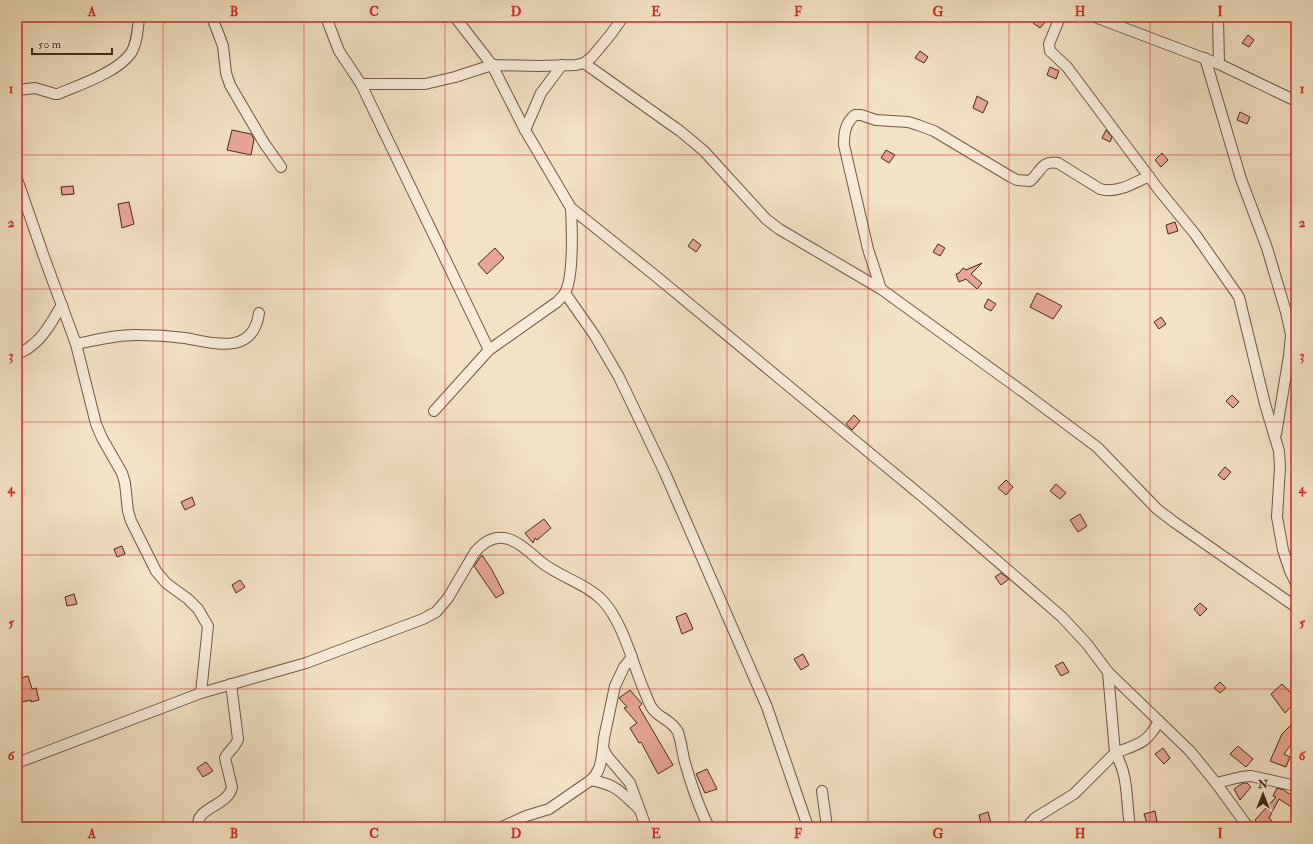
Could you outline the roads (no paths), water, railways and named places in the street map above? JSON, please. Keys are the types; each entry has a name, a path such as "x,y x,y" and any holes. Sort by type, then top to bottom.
{"street":[{"path":"17,90 34,88 58,94 111,70 124,61 131,52 136,42 138,17"},
{"path":"212,17 223,46 226,73 230,85 264,143 281,167"},
{"path":"326,17 339,51 361,84 489,350"},
{"path":"455,17 492,64 525,130 571,208 929,502 1062,617 1087,644 1108,672 1190,751 1216,783 1248,827"},
{"path":"361,84 425,84 455,77 492,64 576,65 584,63 592,57 623,17"},
{"path":"1060,17 1049,44 1050,51 1067,67 1149,176 1195,234 1239,297 1265,404 1276,436 1279,451 1279,534 1290,571 1296,583"},
{"path":"1095,17 1205,58 1296,101"},
{"path":"1218,17 1219,64"},
{"path":"1205,58 1241,179 1267,248 1286,312 1291,335 1276,436"},
{"path":"584,63 680,131 704,151 766,219 778,229 881,289 1097,447 1157,509 1296,607"},
{"path":"525,130 541,93 562,65"},
{"path":"881,289 868,248 844,145 846,126 855,115 861,115 876,120 908,122 934,131 1011,177 1024,181 1030,181 1046,163 1050,162 1058,163 1100,190 1107,191 1114,191 1149,176"},
{"path":"17,179 41,250 76,344 96,424 102,438 122,473 125,483 128,511 132,521 156,571 166,583 188,599 198,609 206,621 208,632 201,693"},
{"path":"434,411 489,350 557,302 565,293 569,282 572,244 571,208"},
{"path":"565,293 595,336 619,377 665,473 767,707 808,827"},
{"path":"17,354 31,347 40,338 48,329 62,305"},
{"path":"76,344 116,336 138,335 168,336 215,344 228,344 247,337 254,330 259,313"},
{"path":"17,763 201,693 306,663 423,619 436,612 446,602 475,552 481,545 500,538 508,538 522,546 549,568 592,591 612,612 652,708 668,720 677,732 704,818 710,827"},
{"path":"502,827 526,816 549,809 591,780 597,774 600,769 604,738 615,686 624,667 632,657"},
{"path":"1108,672 1115,753 1120,761 1125,776 1130,827"},
{"path":"198,827 198,819 200,815 221,802 232,787 224,758 236,744 238,739 231,684"},
{"path":"1027,827 1035,818 1074,794 1115,753 1143,742 1153,732 1159,721"},
{"path":"603,748 607,756 630,784 646,827"},
{"path":"1216,783 1251,776 1296,786"},
{"path":"591,780 608,784 619,789 640,810"},
{"path":"822,791 828,827"}]}
